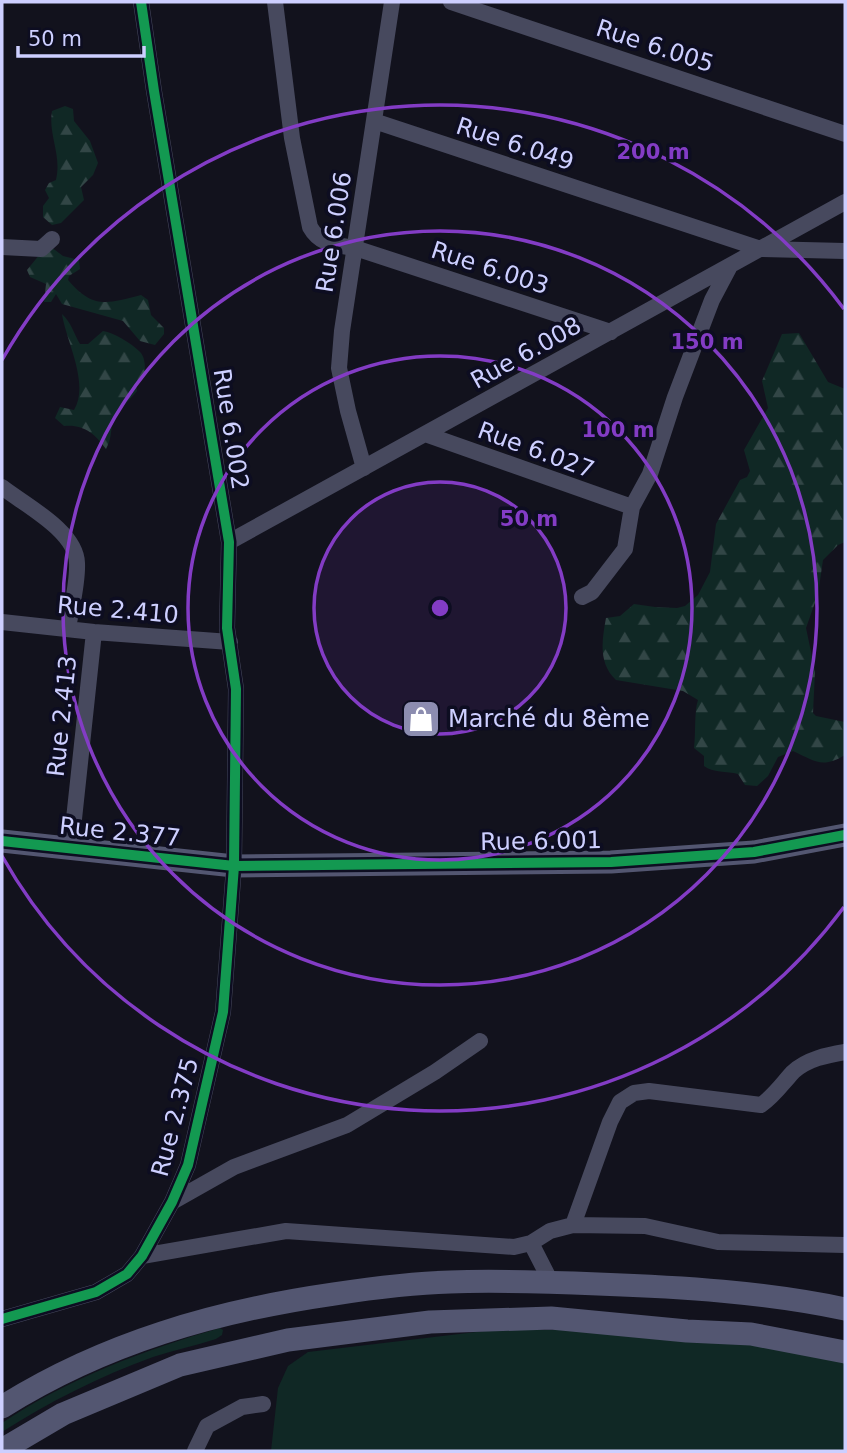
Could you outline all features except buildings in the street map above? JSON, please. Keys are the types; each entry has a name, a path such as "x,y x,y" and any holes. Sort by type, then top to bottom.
{"main road":[{"name":"Rue 6.001","path":"234,866 611,862 754,852 845,835"},
{"name":"Rue 2.377","path":"2,841 234,866"},
{"path":"2,1407 98,1356 171,1328 250,1308 380,1287 449,1282 653,1286 773,1295 845,1309"},
{"path":"2,1450 63,1413 180,1365 288,1340 430,1322 551,1318 687,1331 751,1334 845,1352"}],"street":[{"name":"Rue 6.002","path":"141,2 229,542 227,628 236,689 234,866"},
{"name":"Rue 6.003","path":"275,2 292,138 310,227 316,237 327,243 355,248 611,332"},
{"name":"Rue 6.006","path":"364,468 348,411 340,368 342,331 391,2"},
{"name":"Rue 6.005","path":"451,2 845,134"},
{"name":"Rue 6.049","path":"374,121 761,249"},
{"name":"Rue 6.008","path":"229,542 845,202"},
{"path":"2,247 41,249 52,239"},
{"path":"761,249 845,251"},
{"path":"582,597 592,593 625,549 632,507 650,474 675,397 712,300 730,266"},
{"name":"Rue 6.027","path":"425,434 632,507"},
{"name":"Rue 2.413","path":"2,487 65,534 74,549 77,563 68,629"},
{"name":"Rue 2.410","path":"2,622 230,642"},
{"name":"Rue 2.413","path":"71,847 94,632"},
{"name":"Rue 2.375","path":"2,1319 96,1292 127,1273 142,1256 172,1202 188,1165 223,1012 234,866"},
{"path":"172,1202 234,1167 346,1125 424,1079 480,1041"},
{"path":"573,1225 610,1122 620,1102 634,1093 649,1091 761,1105 770,1099 795,1070 822,1056 845,1052"},
{"path":"142,1256 286,1231 514,1247 531,1242 550,1231 573,1225 645,1226 718,1242 845,1245"},
{"path":"531,1242 551,1282"},
{"path":"195,1451 207,1426 242,1407 263,1404"}],"green space":[{"path":"65,106 73,109 74,121 90,141 98,163 93,175 81,187 84,200 61,223 52,225 43,217 43,206 49,198 45,190 49,183 56,180 57,171 51,120 52,111"},
{"path":"51,247 63,256 79,260 80,269 69,276 68,280 85,296 101,302 141,295 148,300 151,315 164,328 164,334 155,345 140,341 123,321 62,304 56,294 51,302 44,302 46,284 30,277 27,270 40,254"},
{"path":"62,314 80,344 88,344 103,331 127,342 144,358 145,373 136,383 137,391 115,417 106,449 88,431 64,426 55,418 60,407 74,410 79,388 76,362"},
{"path":"799,333 828,382 845,389 845,542 838,545 823,560 818,594 806,628 815,671 813,713 845,722 845,755 824,763 793,751 778,757 768,776 757,786 745,785 738,774 716,771 704,766 704,756 694,748 698,700 683,691 616,680 606,666 603,635 606,618 620,616 634,604 677,608 685,606 698,595 710,572 716,524 740,480 747,477 750,471 744,450 768,408 762,381 782,334"},
{"path":"220,1328 223,1330 222,1335 216,1339 153,1357 94,1381 2,1432 2,1423 80,1379 135,1356"},
{"path":"493,1330 571,1330 750,1344 845,1360 845,1451 271,1451 278,1388 288,1366 308,1352"}],"cycle path":[{"path":"2,1319 96,1292 127,1274 142,1256 172,1202 188,1165 223,1012 234,866 236,689 227,628 229,542 141,2"},
{"path":"2,841 234,866 611,862 754,852 845,835"}],"place":[{"name":"Marché du 8ème","path":"421,719"}]}
